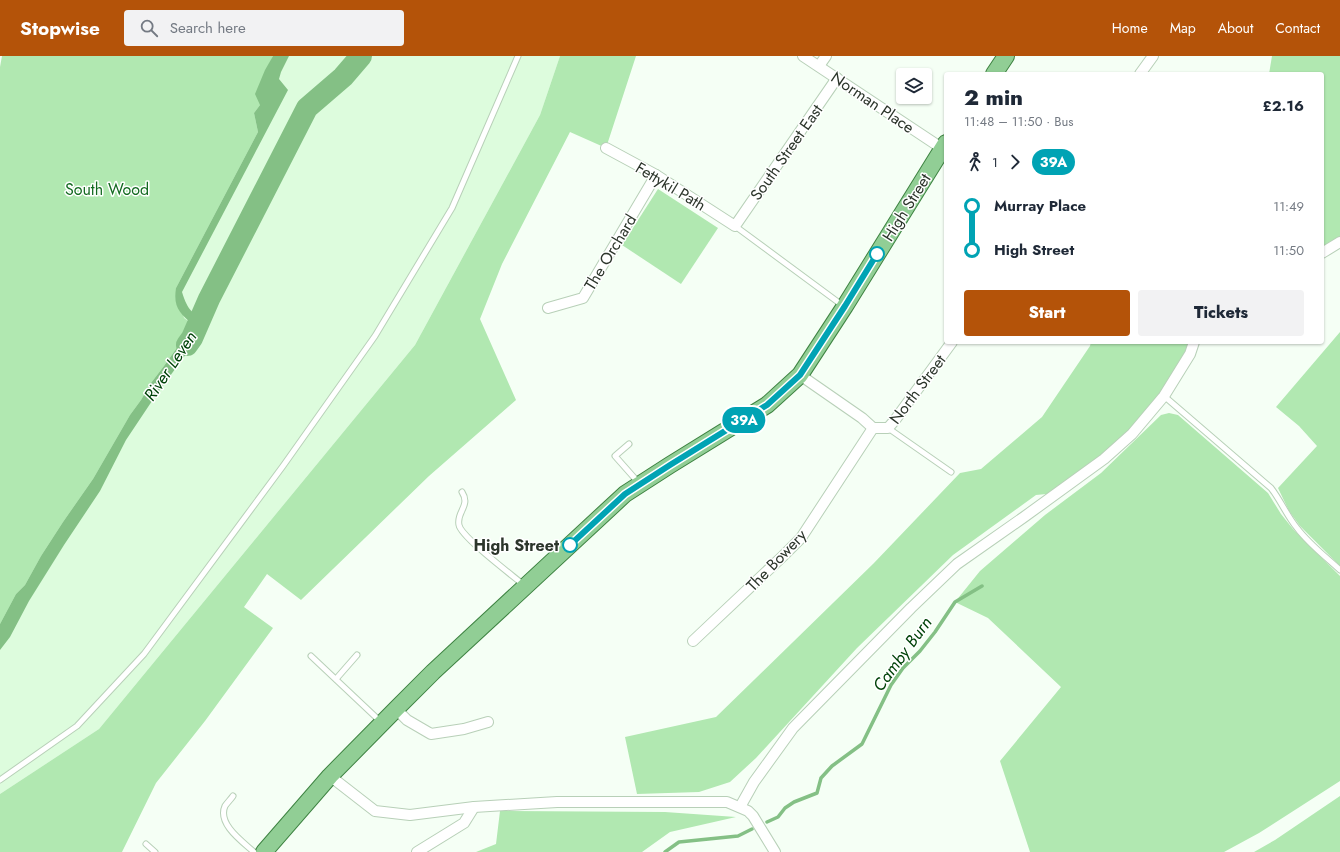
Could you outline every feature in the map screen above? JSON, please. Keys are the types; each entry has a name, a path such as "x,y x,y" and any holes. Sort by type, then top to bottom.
{"main road":[{"path":"995,72 1006,56"},
{"name":"High Street","path":"264,852 330,776 396,708 625,494 767,405 800,375 944,149"}],"street":[{"name":"Norman Place","path":"803,56 944,146"},
{"path":"819,66 826,56"},
{"path":"1141,72 1153,56"},
{"name":"South Street East","path":"735,226 837,78"},
{"name":"Fettykil Path","path":"606,148 656,176 735,226"},
{"name":"The Orchard","path":"548,308 583,298 656,176"},
{"path":"1324,252 1340,242"},
{"name":"North Street","path":"800,375 862,418 873,428 888,428 951,344"},
{"path":"740,807 754,782 793,728 911,608 957,564 1104,459 1132,434 1164,396 1190,354 1193,344"},
{"name":"The Bowery","path":"693,641 801,538 873,428"},
{"path":"396,708 407,720 431,734 464,729 488,722"},
{"path":"330,776 375,811 410,815 474,806 588,801 727,802 748,811 753,816 774,852"},
{"path":"417,852 464,823 474,806"}],"lane":[{"path":"0,780 77,726 144,654 283,466 375,336 452,208 518,56"},
{"path":"735,226 845,306"},
{"path":"1164,396 1271,488 1298,530 1340,570"},
{"path":"888,428 951,472"},
{"path":"629,444 615,456 640,484"},
{"path":"462,492 465,503 458,522 461,530 476,545 525,586"},
{"path":"336,679 357,655"},
{"path":"311,656 382,723"},
{"path":"233,796 225,807 224,818 228,826 254,852"},
{"path":"146,844 155,852"}],"shaded area":[{"path":"261,56 560,56 540,115 415,345 99,729 0,794 0,582"}],"green space":[{"name":"South Wood","path":"2,56 273,56 263,77 260,105 254,113 258,132 176,288 184,318 193,325 130,415 93,479 41,556 25,585 16,594 0,624 0,67"},
{"path":"560,56 636,56 606,148 570,132 502,264 480,319 516,400 429,476 301,600 267,574 244,607 273,628 205,721 156,783 122,852 0,852 0,794 99,729 415,345 540,115"},
{"path":"1272,56 1340,56 1340,242 1324,252 1324,72 1269,72"},
{"path":"658,189 718,228 681,284 622,245"},
{"path":"1340,332 1340,566 1300,526 1289,511 1278,488 1317,446 1299,426 1276,407"},
{"path":"1090,344 1193,344 1150,414 1057,493 1036,495 953,555 857,648 756,758 730,782 699,792 637,794 625,737 716,717 874,563 960,473 981,469 1042,417"},
{"path":"1169,413 1178,415 1268,493 1281,514 1293,529 1340,576 1340,781 1259,833 1224,852 1030,852 1000,761 1061,687 988,618 955,602 980,571 1045,515 1101,473 1161,415"},
{"path":"1340,796 1340,852 1254,852 1275,840"},
{"path":"500,811 665,812 736,817 670,832 642,852 476,852 496,844"}],"water":[{"path":"273,56 289,56 279,79 288,90 182,292 189,308 195,314 210,321 154,398 126,440 100,491 64,545 29,601 10,637 0,650 0,624 16,594 25,585 41,556 93,479 130,415 151,383 193,325 178,310 175,295 176,288 258,132 254,113 260,105 255,94 265,70"}],"waterway":[{"name":"River Leven","path":"187,345 192,338 209,299 307,108 343,77 361,56"},
{"name":"Camby Burn","path":"767,822 778,817 785,808 794,802 817,793 821,778 832,766 862,744 891,685 903,668 920,651 935,632 955,602 982,586"},
{"name":"Camby Burn","path":"665,852 679,842 738,836 752,829"}],"bus line":[{"name":"39A","path":"570,545 625,494 767,405 800,375 877,254"}],"place":[{"name":"High Street","path":"570,545"}]}
